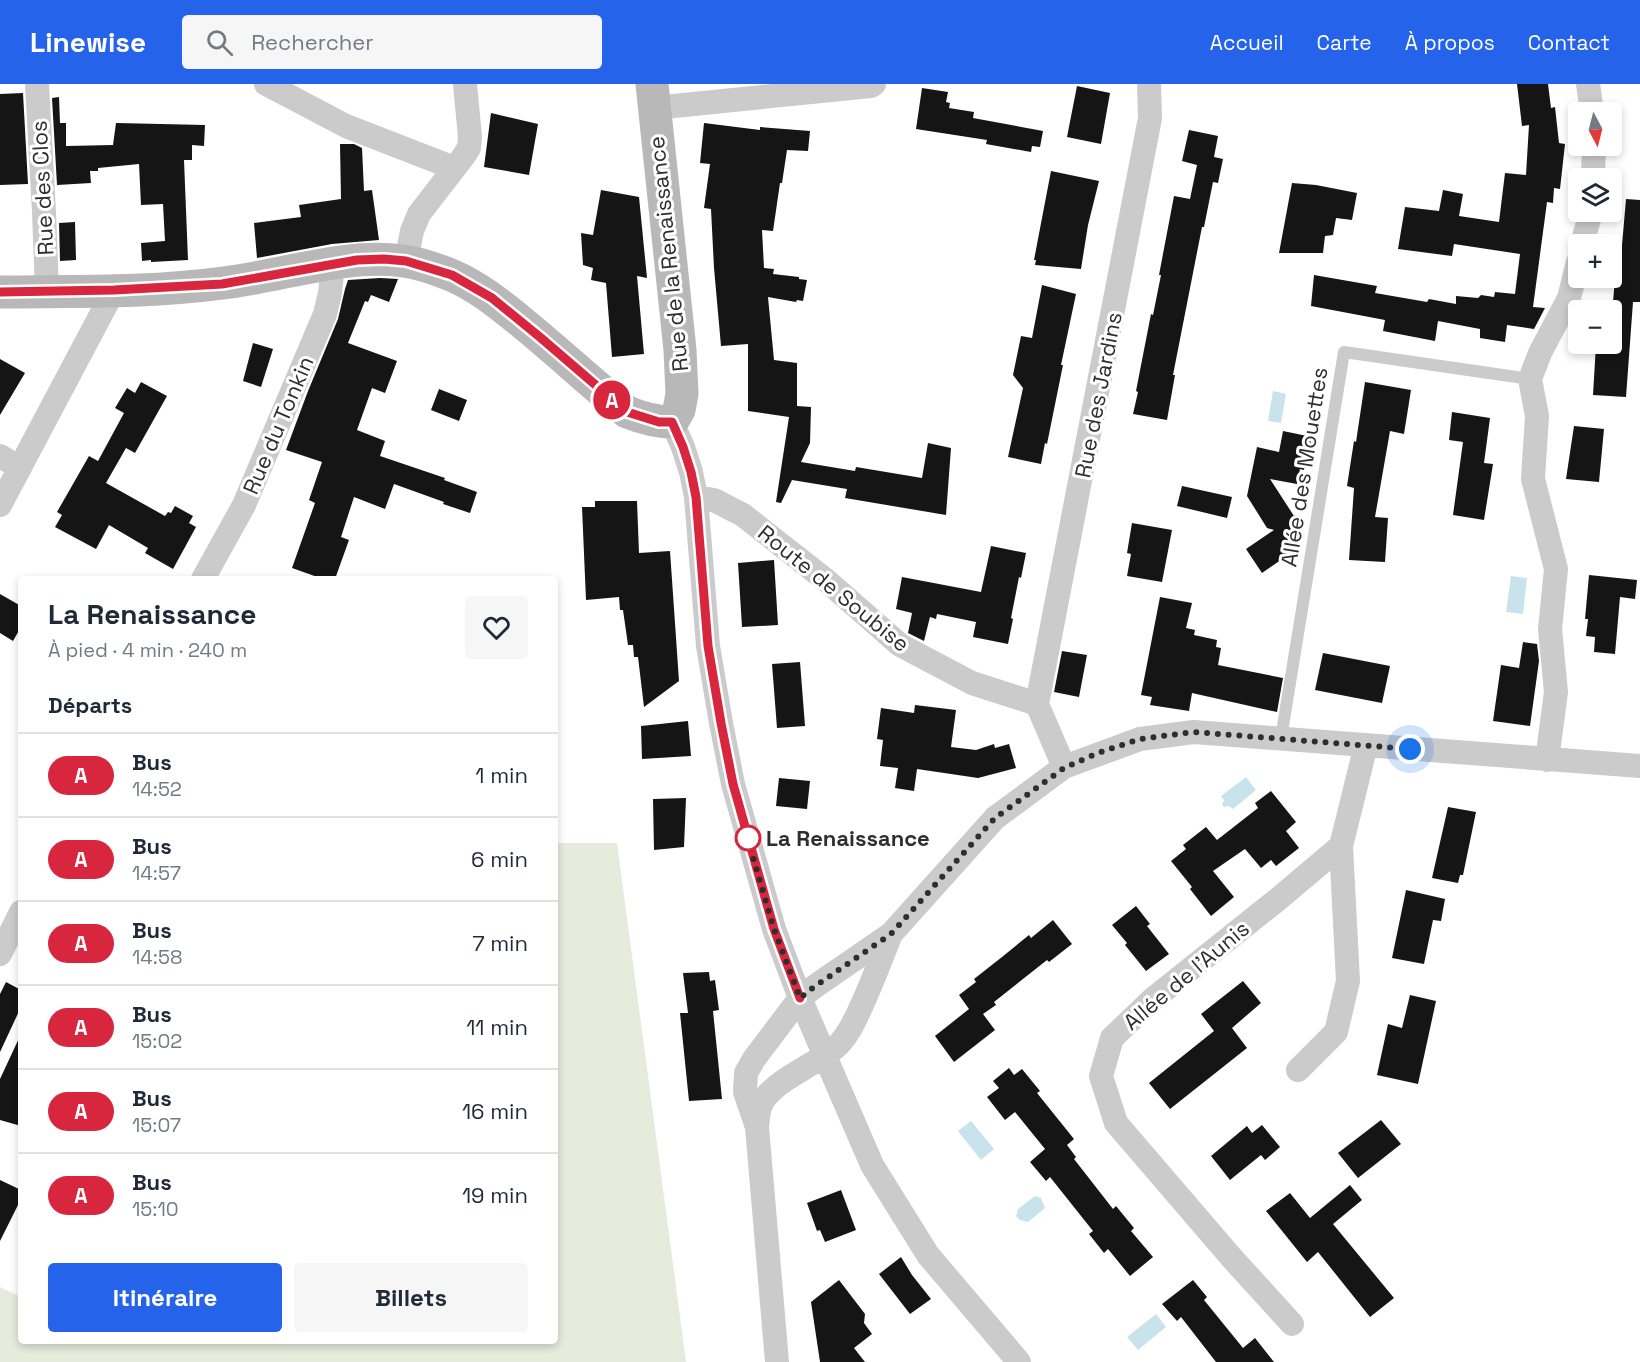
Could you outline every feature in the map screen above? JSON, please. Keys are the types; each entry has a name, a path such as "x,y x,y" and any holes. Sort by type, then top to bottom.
{"main road":[{"name":"Rue de la Renaissance","path":"653,96 680,350 682,394 679,410 672,422"},
{"path":"0,292 114,290 222,284 333,263 384,259 406,261 452,275 492,298 627,412 659,422 672,422"}],"street":[{"name":"Rue des Clos","path":"37,84 47,291"},
{"path":"266,84 346,126 454,168"},
{"path":"406,261 412,231 419,214 469,148 465,84"},
{"path":"653,96 848,88 874,84"},
{"name":"Rue des Jardins","path":"1037,704 1150,118 1149,84"},
{"path":"1588,84 1591,102"},
{"name":"Rue du Tonkin","path":"205,576 244,505 325,314 333,263"},
{"path":"1547,760 1556,692 1550,629 1556,569 1533,479 1537,416 1530,379 1540,353 1569,298 1572,288"},
{"path":"0,505 10,462 114,290"},
{"path":"672,422 683,447 696,497 708,646 733,784 774,929 800,998 872,1165 928,1255 1019,1362"},
{"name":"Route de Soubise","path":"696,497 714,500 743,515 827,581 900,645 972,683 1037,704"},
{"path":"1037,704 1064,768"},
{"path":"777,1362 757,1127 745,1092 746,1073 800,998 891,934 995,818 1064,768 1140,739 1194,732 1640,766"},
{"path":"1298,1070 1336,1032 1348,981 1341,846 1366,745"},
{"name":"Allée de l'Aunis","path":"1292,1324 1116,1124 1101,1076 1112,1038 1153,999 1341,846"},
{"path":"0,954 18,918"},
{"path":"757,1127 761,1104 770,1092 809,1064 825,1057 840,1044 849,1031 873,981 891,934"}],"lane":[{"name":"Allée des Mouettes","path":"1281,738 1344,352 1530,379"}],"shaded area":[{"path":"558,843 617,843 686,1362 0,1362 0,1287 18,1296 18,1344 558,1344"}],"water":[{"path":"1273,391 1286,394 1281,423 1268,421"},
{"path":"1511,576 1527,578 1523,614 1506,612"},
{"path":"1246,777 1256,790 1233,809 1229,806 1224,807 1222,805 1224,800 1221,796"},
{"path":"971,1121 994,1149 981,1160 958,1131"},
{"path":"1035,1196 1041,1198 1045,1208 1028,1222 1020,1220 1016,1216 1018,1209"},
{"path":"1156,1314 1166,1327 1138,1350 1127,1337"}],"building":[{"path":"1517,84 1548,84 1551,108 1555,107 1559,143 1565,144 1560,189 1554,188 1553,203 1547,202 1533,307 1545,308 1534,329 1507,325 1505,342 1480,338 1480,329 1438,321 1435,341 1383,331 1385,320 1311,306 1314,275 1377,286 1375,293 1427,302 1429,299 1456,304 1456,296 1478,298 1481,295 1494,297 1495,292 1515,294 1520,254 1454,244 1452,256 1398,249 1405,207 1439,211 1443,190 1463,194 1459,216 1499,222 1505,173 1526,175 1529,125 1522,126"},
{"path":"1077,86 1110,93 1101,144 1067,137"},
{"path":"922,88 948,92 946,102 950,103 949,108 974,112 973,118 1043,131 1040,147 1032,146 1031,152 986,144 987,140 916,129"},
{"path":"23,93 28,184 0,185 0,94"},
{"path":"59,97 60,123 66,123 66,146 113,145 116,123 205,125 204,146 192,145 192,160 184,160 188,260 142,261 141,243 165,241 163,204 141,205 139,164 98,168 98,171 90,171 91,183 57,185 52,98"},
{"path":"491,113 538,124 529,175 484,167"},
{"path":"704,123 760,130 760,127 810,131 808,151 787,150 773,231 762,230 764,268 774,269 773,274 807,280 803,301 768,297 774,360 797,363 797,406 811,407 810,443 801,462 855,471 856,467 922,478 928,443 951,448 946,515 845,498 847,489 792,480 781,503 776,502 789,417 748,411 748,344 721,346 711,209 704,208 710,164 700,163"},
{"path":"1189,130 1218,136 1214,157 1223,159 1218,183 1213,182 1204,227 1202,227 1173,375 1175,375 1167,420 1133,414 1151,314 1153,315 1161,275 1159,275 1174,196 1190,199 1197,165 1182,161"},
{"path":"340,144 354,144 362,148 364,191 372,190 379,240 332,244 257,258 254,223 301,217 299,205 341,199"},
{"path":"1051,171 1099,181 1088,225 1081,269 1035,265 1036,260 1034,260"},
{"path":"1292,183 1357,193 1352,220 1336,218 1333,235 1325,236 1323,253 1279,253"},
{"path":"601,190 639,197 647,278 637,276 644,354 612,357 606,283 591,280 593,268 583,265 581,233 593,235"},
{"path":"1626,199 1640,200 1640,302 1633,302 1626,397 1593,395 1595,354 1622,354 1622,300 1613,300 1614,288 1622,288 1622,245"},
{"path":"75,222 76,260 60,261 59,223"},
{"path":"398,279 389,302 371,295 368,302 365,301 348,343 397,361 385,393 372,388 357,430 385,441 380,456 445,478 444,480 477,492 470,513 394,484 385,509 354,497 341,537 349,540 336,576 315,576 292,568 315,503 309,500 322,462 286,450 338,319 348,280"},
{"path":"1042,285 1076,294 1047,444 1045,443 1041,464 1008,457 1023,388 1013,375 1021,336 1032,338"},
{"path":"253,343 273,349 261,387 243,381"},
{"path":"0,359 25,373 0,415"},
{"path":"141,382 167,396 135,453 126,448 106,483 165,516 168,512 171,513 175,506 193,516 189,523 196,527 173,569 145,553 148,548 109,525 96,549 55,527 62,515 57,512 89,456 98,461 124,413 115,408 127,388 135,393"},
{"path":"1365,382 1411,390 1404,434 1390,431 1375,517 1388,518 1385,562 1349,560 1354,488 1347,486"},
{"path":"439,389 467,400 459,421 431,410"},
{"path":"1452,412 1490,418 1484,463 1493,464 1484,520 1453,515 1463,442 1449,440"},
{"path":"1574,426 1604,429 1599,482 1566,479"},
{"path":"1283,431 1312,437 1304,470 1300,469 1297,484 1270,479 1294,516 1296,515 1288,555 1262,573 1246,549 1274,530 1267,528 1247,496 1257,447 1279,452"},
{"path":"1182,486 1232,497 1227,518 1177,506"},
{"path":"595,501 637,501 639,553 670,551 679,681 644,707 638,657 634,657 633,645 628,645 619,597 586,600 582,507 595,507"},
{"path":"1132,523 1172,530 1162,582 1127,576 1131,554 1127,553"},
{"path":"991,546 1026,553 1021,578 1019,577 1008,644 973,637 976,622 937,614 936,619 930,617 924,641 908,633 912,613 896,609 902,577 981,592"},
{"path":"774,560 778,625 742,627 738,563"},
{"path":"1589,575 1637,580 1635,599 1620,597 1615,654 1594,652 1595,637 1586,636 1588,619 1585,619"},
{"path":"0,594 18,604 18,632 13,641 0,633"},
{"path":"1160,597 1192,603 1186,628 1195,630 1194,635 1217,640 1216,647 1221,648 1218,665 1283,678 1277,712 1192,693 1189,711 1150,705 1152,697 1141,695"},
{"path":"1523,642 1537,644 1539,661 1530,726 1493,721 1501,665 1519,668"},
{"path":"1062,651 1087,655 1079,697 1054,692"},
{"path":"1323,653 1390,666 1382,703 1315,690"},
{"path":"800,662 805,726 777,728 772,664"},
{"path":"915,705 956,710 951,747 976,750 994,744 995,748 1009,744 1016,768 978,778 917,769 914,791 895,788 898,768 880,766 883,740 877,739 881,708 914,713"},
{"path":"688,721 691,756 642,759 641,726"},
{"path":"779,778 810,781 807,809 776,806"},
{"path":"1271,791 1296,822 1286,831 1299,848 1276,866 1271,860 1261,868 1245,849 1213,871 1234,897 1211,916 1171,861 1186,849 1183,845 1206,827 1217,840 1258,808 1255,803"},
{"path":"686,798 684,847 654,850 653,799"},
{"path":"1448,807 1476,812 1463,875 1460,875 1458,883 1432,878"},
{"path":"1406,890 1445,899 1441,921 1433,920 1424,964 1392,958"},
{"path":"1136,906 1150,924 1147,926 1169,954 1146,971 1112,925"},
{"path":"1053,920 1072,944 1049,962 1047,960 994,1002 996,1005 983,1014 995,1030 954,1062 935,1036 969,1009 959,995 976,982 974,979 1029,935 1031,938"},
{"path":"709,972 710,981 715,980 719,1010 713,1011 722,1099 689,1101 680,1013 688,1013 683,973"},
{"path":"1243,981 1261,1003 1232,1028 1247,1048 1170,1109 1149,1083 1214,1031 1201,1014"},
{"path":"6,982 18,988 18,1013 0,1052 0,994"},
{"path":"1410,995 1436,1001 1418,1084 1377,1075 1388,1024 1402,1028"},
{"path":"18,1040 18,1125 0,1120 0,1079"},
{"path":"1009,1068 1014,1075 1022,1069 1040,1091 1037,1093 1074,1139 1067,1145 1076,1157 1074,1159 1113,1209 1116,1206 1134,1228 1131,1231 1153,1257 1130,1276 1108,1249 1104,1253 1089,1234 1093,1231 1050,1177 1046,1181 1030,1162 1045,1149 1015,1112 1005,1120 987,1097 999,1088 993,1081"},
{"path":"1381,1120 1401,1144 1358,1178 1338,1153"},
{"path":"1262,1125 1280,1147 1265,1160 1261,1155 1230,1180 1211,1156 1247,1126 1252,1133"},
{"path":"0,1180 18,1189 18,1205 0,1241"},
{"path":"1350,1185 1362,1200 1333,1224 1394,1298 1370,1317 1318,1252 1307,1262 1266,1211 1290,1193 1310,1218"},
{"path":"841,1190 856,1230 825,1242 820,1230 817,1231 807,1203"},
{"path":"901,1257 931,1299 910,1314 879,1274"},
{"path":"839,1280 865,1314 864,1323 872,1334 854,1348 865,1362 820,1362 811,1302"},
{"path":"1193,1280 1207,1297 1204,1300 1243,1348 1255,1338 1274,1362 1216,1362 1181,1317 1177,1321 1162,1304"}],"bus line":[{"name":"A","path":"0,292 114,290 222,284 333,263 384,259 406,261 452,275 492,298 627,412 659,422 672,422 683,447 696,497 708,646 733,784 774,929 800,998"}],"place":[{"name":"La Renaissance","path":"748,838"}],"route":[{"path":"748,838 746,833 774,929 800,998 891,934 995,818 1064,768 1098,753 1140,739 1194,732 1410,749"}]}
